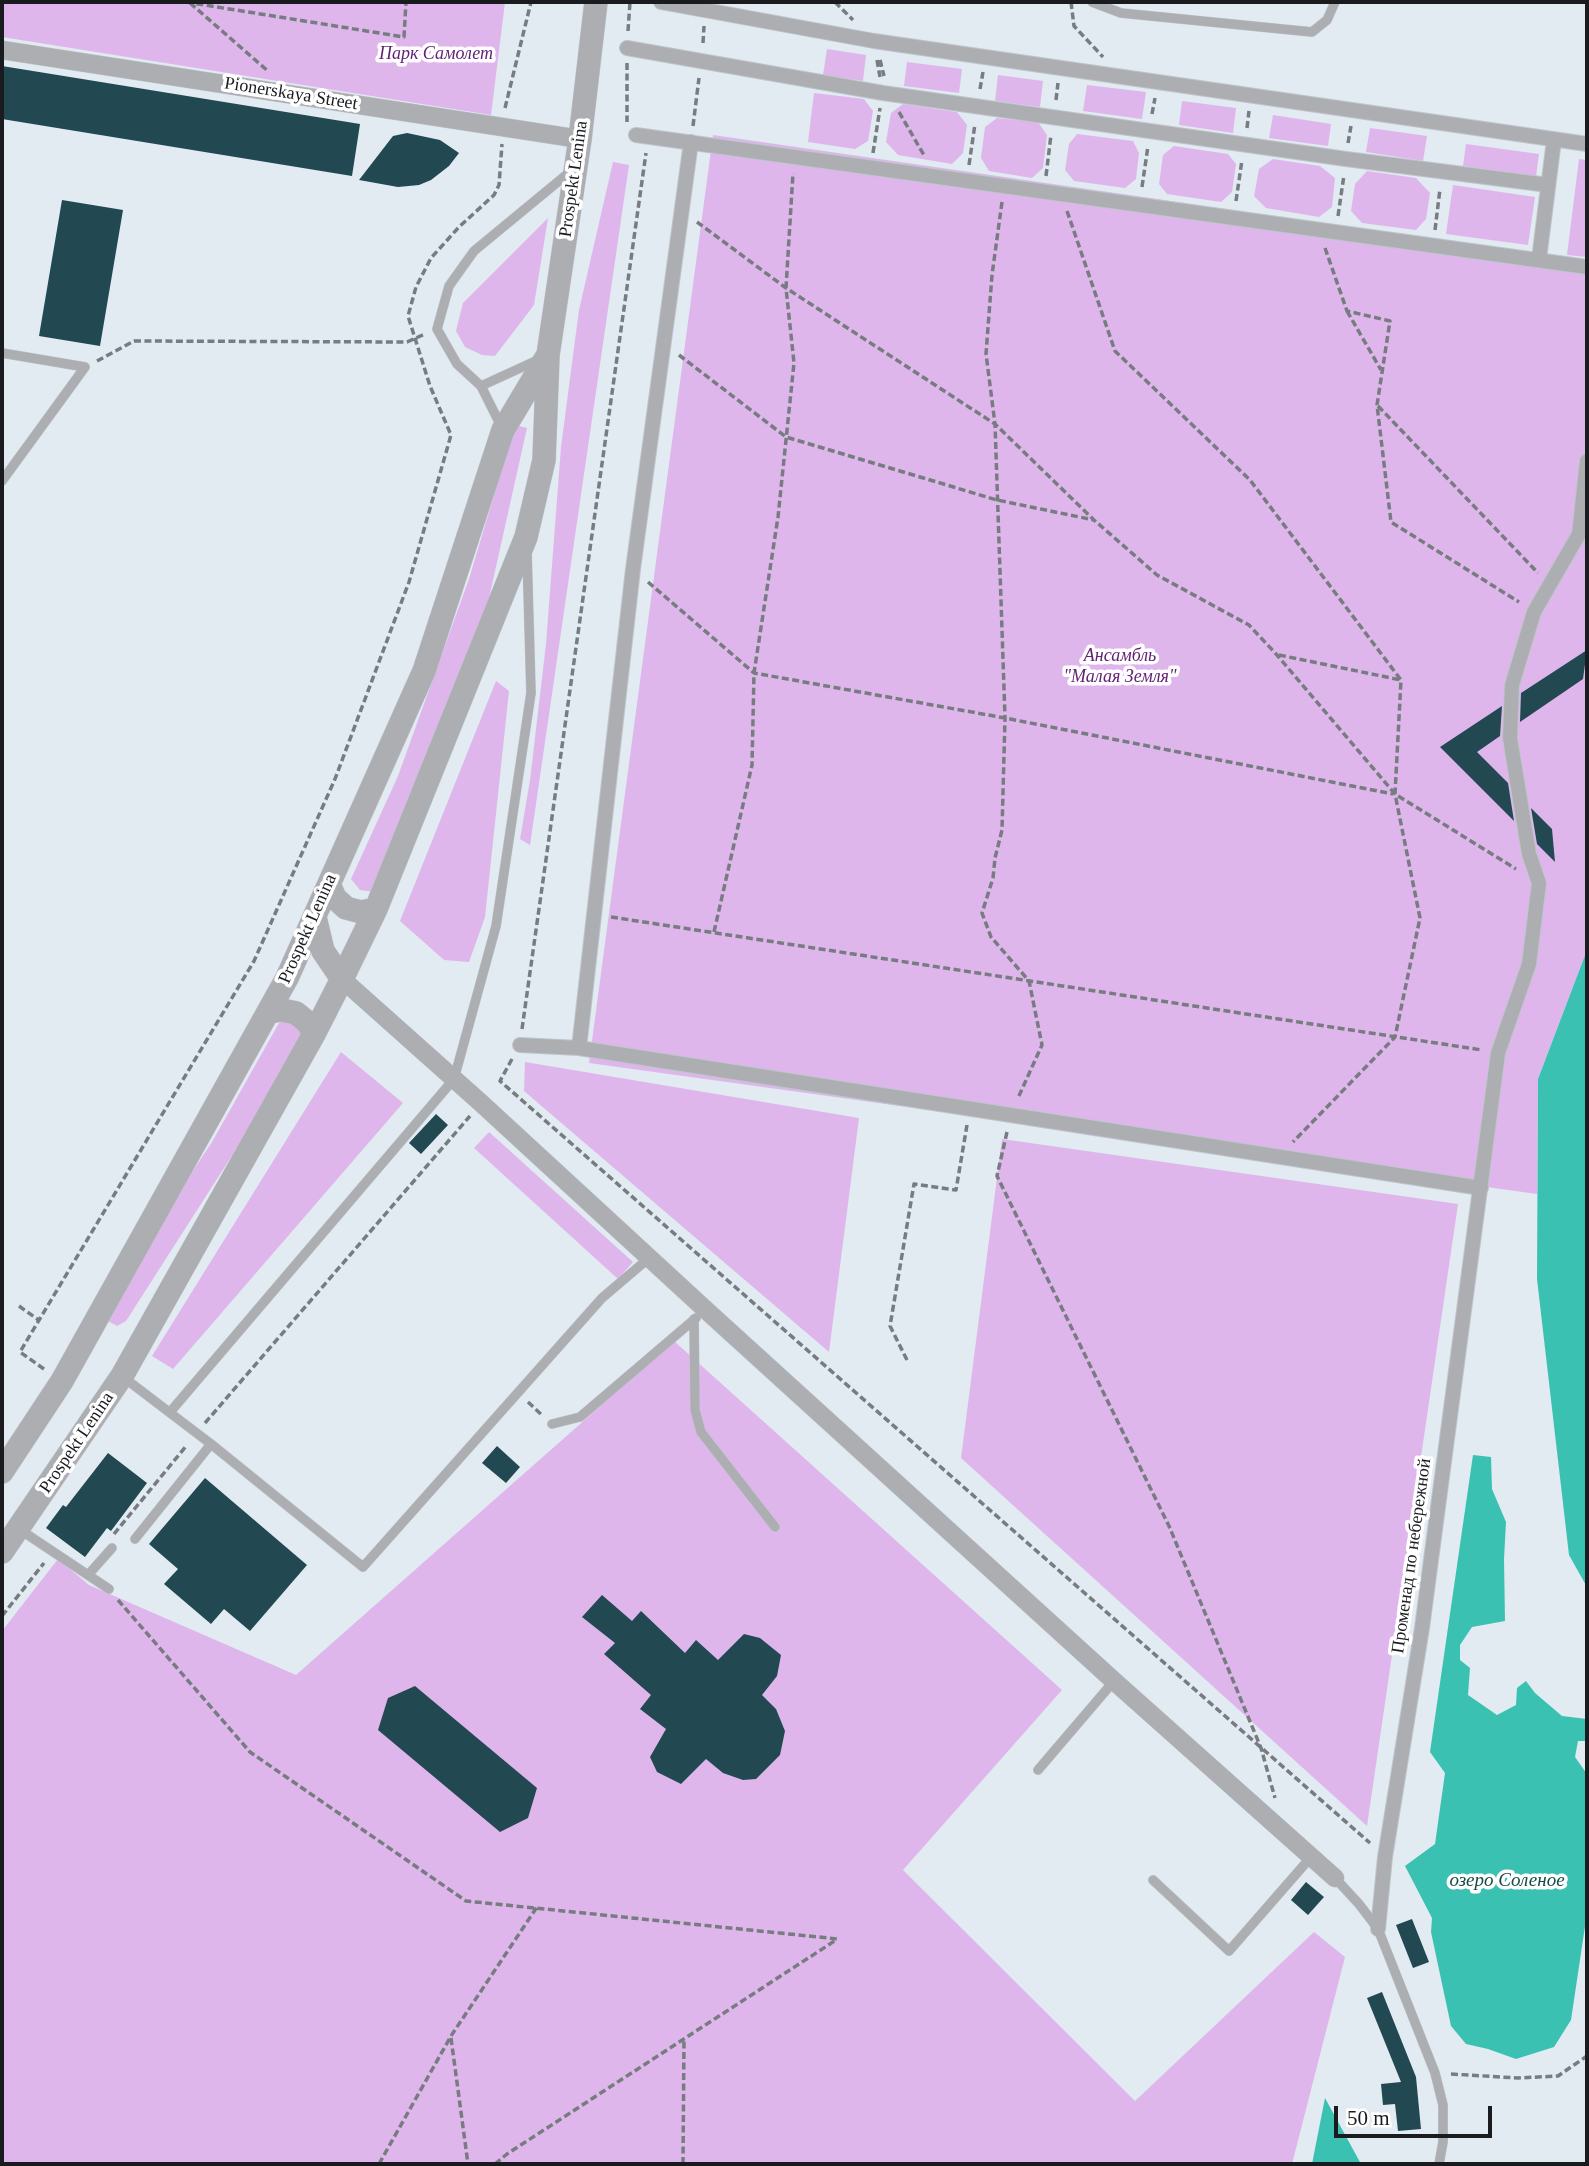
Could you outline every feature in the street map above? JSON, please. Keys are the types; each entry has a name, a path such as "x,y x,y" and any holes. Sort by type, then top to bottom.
{"street":[{"name":"Prospekt Lenina","path":"2,1552 122,1376 314,1034 376,909 526,537 544,460 548,355 580,139 596,2"},
{"path":"661,2 830,34 1587,144"},
{"path":"628,48 883,93 1548,185"},
{"name":"Pionerskaya Street","path":"2,50 580,139"},
{"path":"643,136 1587,267"},
{"path":"1539,259 1554,140"},
{"path":"579,1048 633,569 691,142"},
{"name":"Prospekt Lenina","path":"2,1472 62,1381 287,978 424,671 503,430 548,355"},
{"path":"1538,883 1529,854 1510,738 1512,685 1534,612 1579,534 1587,461"},
{"name":"Променад по небережной","path":"1378,1929 1385,1857 1422,1629 1498,1053 1529,964 1538,883"},
{"path":"329,884 335,898 346,908 361,912 376,909"},
{"path":"315,918 323,951 342,979"},
{"path":"287,978 300,971 315,968 330,971 342,979 649,1258 701,1315 1335,1878"},
{"path":"268,1012 282,1010 296,1013 307,1022 314,1034"},
{"path":"520,1045 579,1048 1482,1188"}],"lane":[{"path":"1092,2 1121,13 1312,32 1327,20 1335,2"},
{"path":"503,430 481,386 457,364 437,329 449,286 474,251 575,168"},
{"path":"2,354 85,367 2,481"},
{"path":"481,386 548,355"},
{"name":"Prospekt Lenina","path":"454,1079 496,926 531,693 526,537"},
{"path":"171,1411 454,1079"},
{"path":"122,1376 171,1411 363,1567 602,1298 649,1258"},
{"path":"552,1424 580,1417 701,1315"},
{"path":"701,1315 695,1410 701,1432 775,1527"},
{"path":"135,1539 211,1444"},
{"path":"19,1529 109,1589"},
{"path":"88,1575 112,1548"},
{"path":"1038,1770 1114,1681"},
{"path":"1153,1880 1229,1951 1311,1857"},
{"path":"1335,1878 1378,1929 1435,2073 1443,2105 1443,2142 1439,2164"}],"path":[{"path":"188,2 404,37 406,2"},
{"path":"188,2 295,95"},
{"path":"49,1372 20,1352 254,961 335,779 409,582 451,435 430,386 408,316 416,287 431,258 459,227 494,195 499,185 506,100 531,2"},
{"path":"113,1536 197,1433 481,1103 500,1080 520,1045 643,136 626,119 630,2"},
{"path":"1071,2 1074,26 1121,76"},
{"path":"714,932 752,765 754,673 778,517 794,363 786,288 794,157"},
{"path":"1004,186 992,275 986,354 995,424 1005,718 1002,830 993,878 982,913 991,937 1029,981 1042,1045 1010,1115 997,1176 1169,1526 1261,1748 1284,1832"},
{"path":"1061,194 1115,351 1250,480 1401,680 1395,794 1420,918 1395,1037 1279,1156"},
{"path":"681,210 786,288 995,424 1094,520 1157,575 1249,625 1395,794 1538,883"},
{"path":"1319,230 1347,311 1382,372"},
{"path":"1347,311 1390,321 1377,405 1391,522 1534,612"},
{"path":"85,367 134,341 407,342 437,329"},
{"path":"664,343 786,437 997,500 1094,520"},
{"path":"1377,405 1550,585"},
{"path":"633,569 754,673 1005,718 1395,794"},
{"path":"1277,655 1401,680"},
{"path":"595,914 1498,1053"},
{"path":"500,1080 1385,1857"},
{"path":"907,1360 890,1326 914,1184 956,1190 965,1135"},
{"path":"19,1306 40,1321"},
{"path":"2,1616 53,1552"},
{"path":"109,1589 250,1752 466,1901 838,1939 506,2154 495,2164"},
{"path":"379,2164 451,2036 537,1907"},
{"path":"451,2036 468,2164"},
{"path":"683,2164 684,2039"},
{"path":"1435,2073 1518,2078 1558,2076 1587,2056"}],"green space":[{"name":"Парк Самолет","path":"2,2 505,2 491,115 2,37"},
{"path":"827,49 866,55 863,81 823,75"},
{"path":"907,62 962,69 959,93 904,86"},
{"path":"998,75 1043,81 1040,107 995,101"},
{"path":"1087,85 1146,92 1142,119 1083,111"},
{"path":"814,93 864,99 873,111 868,141 855,149 808,142"},
{"path":"1182,101 1236,108 1233,133 1179,125"},
{"path":"903,104 957,112 967,125 963,153 952,164 898,155 886,142 891,113"},
{"path":"1273,115 1331,124 1328,146 1269,138"},
{"path":"997,118 1038,122 1047,135 1043,168 1032,178 989,171 981,158 985,127"},
{"path":"1370,128 1427,136 1423,161 1366,152"},
{"path":"1077,134 1133,141 1139,153 1136,179 1125,188 1074,181 1065,170 1069,144"},
{"name":"Ансамбль \"Малая Земля\"","path":"713,135 1587,261 1587,950 1538,1079 1537,1194 589,1063"},
{"path":"1466,144 1539,154 1536,176 1463,166"},
{"path":"1174,146 1228,154 1236,164 1232,192 1221,202 1167,194 1159,184 1163,155"},
{"path":"1273,159 1320,166 1335,178 1332,207 1319,217 1266,208 1254,196 1259,169"},
{"path":"1579,159 1587,160 1587,257 1567,255"},
{"path":"613,162 629,165 530,845 520,839 530,780 546,644 561,447 579,310"},
{"path":"1367,171 1416,178 1430,193 1426,219 1416,230 1362,223 1351,211 1355,184"},
{"path":"1453,185 1535,197 1528,245 1446,234"},
{"path":"548,218 534,305 495,356 482,355 465,347 456,331 463,303"},
{"path":"515,425 527,428 489,598 449,715 374,892 360,890 351,879 398,776 469,579"},
{"path":"496,681 509,691 485,917 469,962 444,960 400,921"},
{"path":"291,1017 305,1030 233,1154 126,1321 117,1326 104,1319 103,1307 212,1142 279,1023"},
{"path":"341,1052 403,1103 173,1369 152,1356"},
{"path":"525,1062 859,1118 829,1352 524,1091"},
{"path":"489,1132 633,1262 618,1279 474,1148"},
{"path":"1002,1139 1458,1204 1367,1826 961,1458"},
{"path":"674,1341 1062,1690 903,1870 1135,2101 1314,1932 1345,1957 1292,2164 2,2164 2,1631 58,1559 89,1585 296,1675"}],"water":[{"path":"1587,950 1587,1587 1569,1555 1537,1279 1538,1079"},
{"name":"озеро Соленое","path":"1473,1455 1491,1457 1492,1489 1506,1522 1505,1621 1472,1627 1460,1645 1460,1660 1470,1668 1468,1695 1497,1715 1516,1705 1517,1688 1526,1681 1535,1693 1562,1716 1587,1719 1587,1741 1578,1741 1575,1757 1587,1774 1587,1913 1571,2020 1554,2047 1516,2059 1466,2044 1451,2026 1431,1932 1432,1918 1405,1866 1435,1844 1445,1773 1430,1752"},
{"path":"1325,2098 1361,2164 1312,2164"}],"building":[{"path":"2,66 360,124 352,176 2,119"},
{"path":"407,133 440,140 459,153 449,166 431,180 419,185 398,187 359,180 393,136"},
{"path":"62,200 123,210 100,346 39,336"},
{"path":"1587,650 1583,679 1520,722 1521,693"},
{"path":"1502,706 1500,736 1477,752 1508,783 1514,821 1440,747"},
{"path":"1531,808 1552,829 1555,862 1537,844"},
{"path":"436,1114 448,1125 421,1154 409,1143"},
{"path":"497,1446 520,1467 506,1483 482,1463"},
{"path":"108,1453 147,1483 111,1531 107,1528 85,1557 46,1528"},
{"path":"205,1478 307,1565 250,1631 224,1609 211,1624 164,1584 178,1569 149,1544"},
{"path":"602,1595 632,1621 641,1611 685,1653 696,1640 718,1660 744,1634 760,1638 781,1655 777,1676 762,1695 776,1709 785,1731 780,1755 756,1779 743,1780 723,1773 706,1759 681,1784 657,1772 650,1757 666,1729 640,1709 651,1695 604,1654 615,1643 582,1617"},
{"path":"415,1686 537,1788 528,1818 500,1832 378,1730 388,1698"},
{"path":"1306,1882 1324,1897 1308,1915 1291,1900"},
{"path":"1412,1919 1429,1962 1413,1968 1396,1925"},
{"path":"1382,1992 1416,2077 1421,2129 1398,2131 1395,2104 1383,2105 1381,2084 1401,2082 1367,1998"}]}
